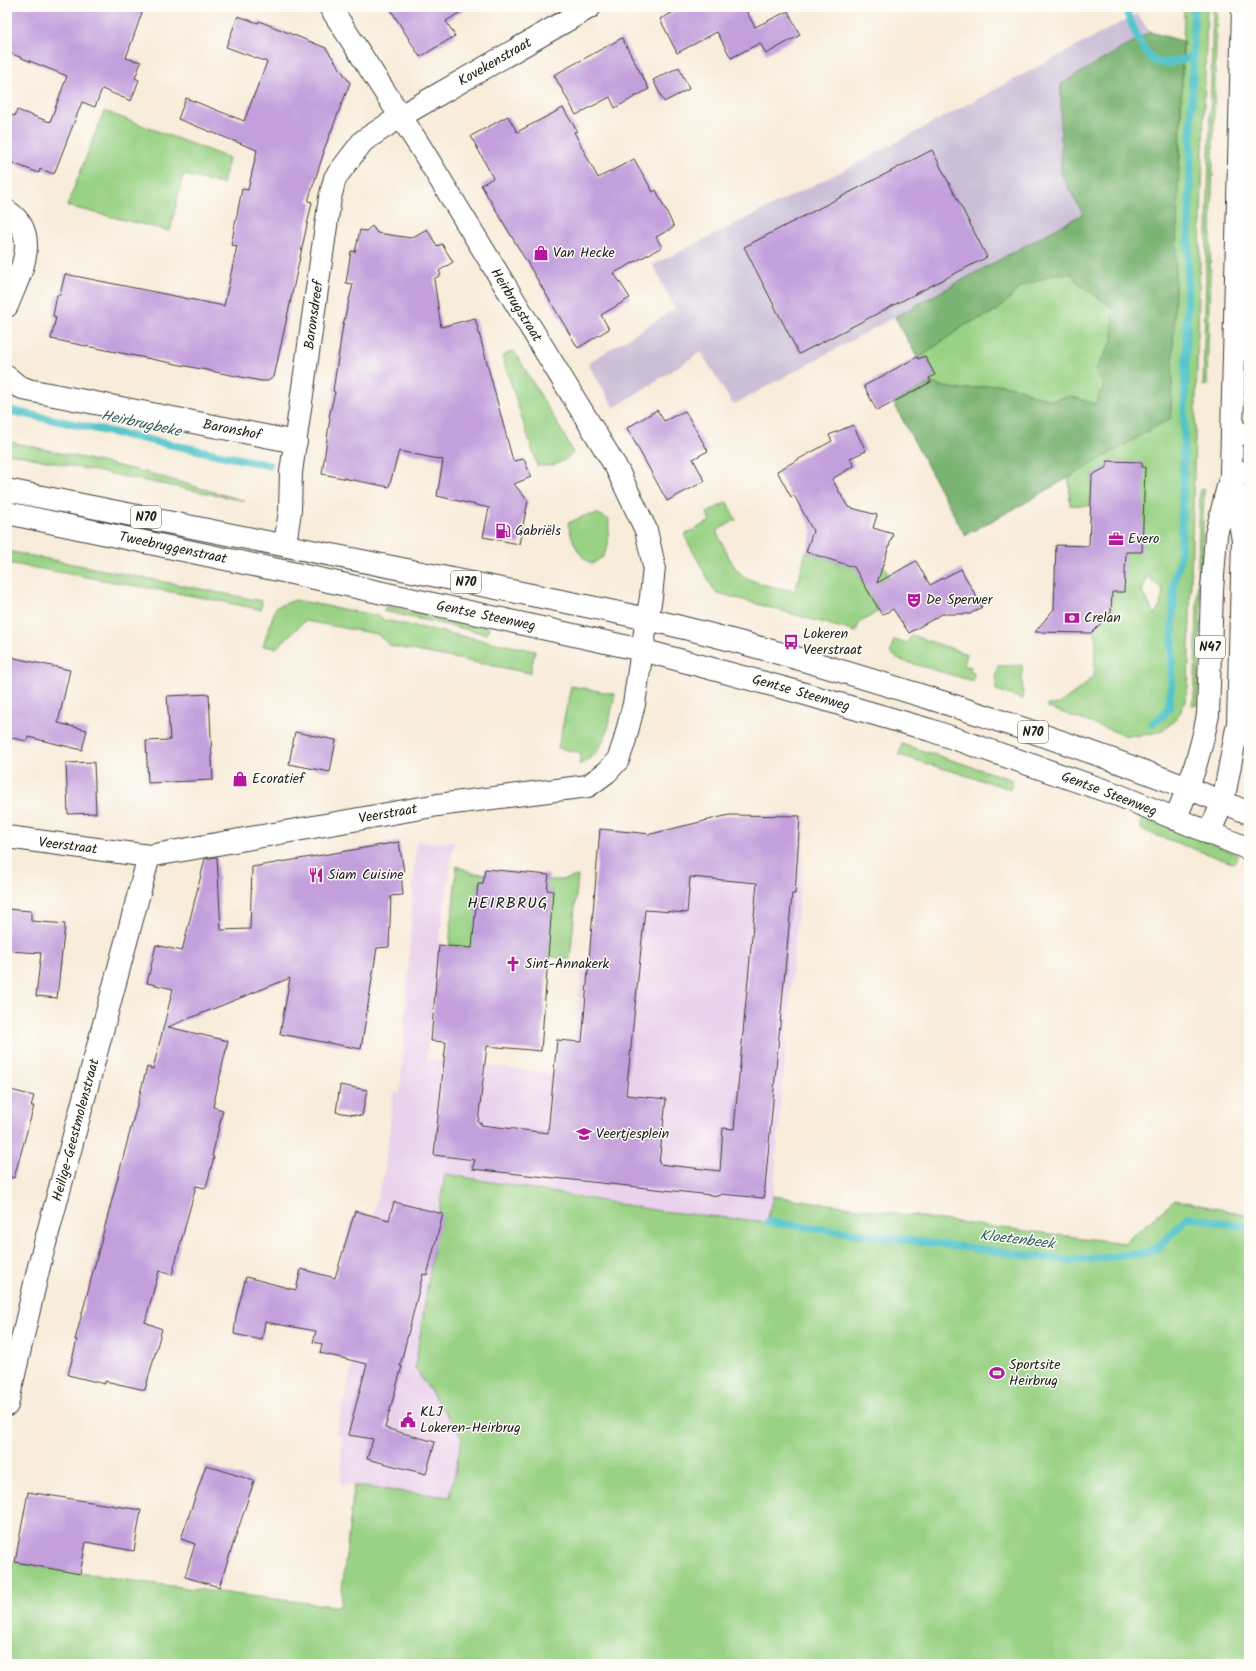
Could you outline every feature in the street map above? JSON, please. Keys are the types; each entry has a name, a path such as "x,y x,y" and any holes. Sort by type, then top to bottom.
{"main road":[{"name":"Heirbrugstraat","path":"330,7 401,116 616,467 646,530 654,566 647,619"},
{"name":"Kovekenstraat","path":"401,116 590,7"},
{"name":"N47","path":"1209,833 1223,802 1238,723 1243,540 1240,434 1243,7"},
{"name":"Baronsdreef","path":"285,544 290,511 291,472 330,198 335,178 363,141 401,116"},
{"path":"7,211 20,222 25,231 27,240 23,263 7,306"},
{"name":"Baronshof","path":"7,377 18,386 28,390 296,442"},
{"name":"N47","path":"1175,819 1189,788 1208,715 1212,590 1216,535 1240,472"},
{"name":"Tweebruggenstraat","path":"7,490 285,544"},
{"name":"Tweebruggenstraat","path":"7,513 339,583"},
{"name":"Gentse Steenweg","path":"285,544 647,619 773,652 875,681 1027,730 1189,788"},
{"name":"Gentse Steenweg","path":"339,583 642,650 791,690 930,730 1118,795 1249,849"},
{"name":"Veerstraat","path":"7,837 149,856 438,805 588,786 607,772 618,760 634,704 647,619"},
{"name":"N70","path":"1189,788 1249,813"},
{"name":"Heilige-Geestmolenstraat","path":"7,1405 40,1262 149,856"}],"shaded area":[{"path":"1137,14 1150,32 1061,84 1061,174 1083,214 733,405 701,352 614,408 588,363 675,309 653,265 850,167"},
{"name":"Veertjesplein","path":"729,815 806,817 772,1204 768,1222 450,1497 341,1484 342,1435 336,1434 358,1339 339,1335 384,1175 394,1092 400,1093 416,841 430,843 454,841 439,945 426,1059 570,1075 582,971 588,971 599,830 651,834"}],"green space":[{"path":"1184,7 1207,7 1188,686 1186,699 1182,710 1176,719 1168,726 1149,734 1137,736 1124,735 1047,707 1047,705 1059,704 1094,676 1096,637 1094,630 1109,615 1107,467 1092,475 1090,506 1070,505 1069,477 965,535 893,402 930,382 929,378 935,375 925,356 918,359 895,317 1180,161","holes":["1147,576 1163,590 1160,606 1155,615 1142,592"]},
{"path":"1213,7 1217,7 1207,385 1203,386"},
{"path":"1150,32 1183,41 1171,418 1023,504 965,535 893,402 931,382 939,386 957,389 999,384 1018,388 1035,396 1052,400 1070,396 1095,404 1104,386 1095,370 1113,340 1112,307 1080,285 1071,274 1054,274 1021,287 997,311 965,325 918,359 895,317 1083,214 1061,174 1061,84"},
{"path":"104,111 229,158 223,184 183,175 170,231 67,206"},
{"path":"514,351 563,433 573,453 565,460 556,464 547,466 537,465 502,356"},
{"path":"7,441 145,472 245,501 7,453"},
{"path":"1200,489 1204,489 1198,705 1192,705 1195,684"},
{"path":"727,502 736,520 716,531 732,563 739,572 758,583 795,591 806,552 838,562 883,565 890,576 867,589 879,611 859,623 856,632 715,592 684,535 710,521 707,513"},
{"path":"599,514 609,520 608,546 603,557 592,564 579,552 573,541 568,523 587,515"},
{"path":"7,551 262,601 261,610 221,601 7,563"},
{"path":"295,600 379,616 384,620 535,651 530,673 391,646 377,634 305,621 276,648 263,646 276,607"},
{"path":"386,606 489,627 487,634 383,611"},
{"path":"912,635 967,654 964,665 971,667 970,672 974,673 973,681 900,660 890,653 894,640 907,643"},
{"path":"1022,665 1023,699 996,690 996,674 998,666"},
{"path":"571,686 615,694 606,735 602,744 589,759 579,765 581,753 558,748"},
{"path":"902,744 1013,780 1010,789 899,755"},
{"path":"1144,817 1239,855 1236,861 1232,863 1142,830 1140,826"},
{"path":"457,866 473,873 488,874 487,884 478,884 482,949 449,946"},
{"path":"578,876 570,959 538,955 553,896 553,891 544,890 548,880 561,880"},
{"name":"Sportsite Heirbrug","path":"445,1174 660,1211 767,1222 773,1196 970,1224 1124,1243 1175,1200 1249,1215 1249,1664 18,1664 7,1662 7,1561 131,1581 340,1607 354,1486 450,1497 462,1438 415,1368"}],"building":[{"path":"7,7 144,7 126,58 141,62 135,78 139,80 131,101 102,89 95,107 82,102 54,174 40,169 39,173 7,161 7,113 15,116 17,110 50,122 67,76 7,52"},
{"path":"389,7 469,7 446,21 455,36 420,57"},
{"path":"684,7 744,7 755,27 788,11 800,35 766,54 760,43 731,58 717,32 677,53 660,19"},
{"path":"238,16 258,23 259,21 326,48 350,83 323,152 308,201 312,202 274,377 268,381 261,381 51,339 56,317 53,316 57,295 60,295 65,274 224,306 237,246 231,245 242,189 248,190 257,150 178,119 186,98 244,121 267,62 226,47"},
{"path":"622,38 649,89 615,108 610,97 576,115 554,75"},
{"path":"679,67 689,89 664,102 653,80"},
{"path":"563,108 577,131 574,132 598,178 634,159 653,192 656,190 674,227 656,237 662,247 614,273 630,298 601,315 609,329 578,348 481,185 493,178 471,136 508,116 517,132"},
{"path":"932,150 987,257 799,354 744,247"},
{"path":"372,226 377,233 411,238 427,229 437,246 442,244 453,262 439,271 441,275 434,279 441,327 475,318 513,461 524,459 531,477 514,484 528,501 519,544 483,537 489,508 437,496 443,460 399,451 389,487 322,474 329,417 335,392 333,391 343,325 353,284 346,283 351,251 355,252 360,230 366,231"},
{"path":"925,356 935,375 929,378 931,382 877,411 864,386 917,357 918,359"},
{"path":"657,410 664,421 685,411 708,451 693,459 705,481 667,501 627,428"},
{"path":"853,425 866,451 850,458 854,466 832,479 848,507 877,515 873,528 893,534 877,583 916,561 930,585 961,569 982,607 970,614 942,614 909,633 893,609 882,615 854,567 806,552 813,531 794,495 791,497 777,471 832,441 829,435"},
{"path":"1107,461 1142,462 1142,467 1145,467 1142,552 1126,552 1124,592 1112,592 1111,613 1091,633 1035,632 1054,609 1056,545 1089,546 1092,475 1107,467"},
{"path":"10,657 70,670 58,723 87,730 82,750 28,737 27,741 7,737 7,673"},
{"path":"209,694 213,780 148,783 146,741 170,740 167,696"},
{"path":"295,732 336,740 330,772 289,764"},
{"path":"94,762 96,813 68,814 66,763"},
{"path":"729,815 800,816 795,894 792,894 764,1198 720,1194 720,1196 472,1169 475,1160 434,1155 446,1042 431,1041 439,945 472,948 478,884 483,884 485,869 549,875 547,890 553,891 541,1051 487,1046 478,1123 481,1123 481,1125 548,1133 557,1040 582,1042 600,829 651,834","holes":["690,877 757,883 734,1129 723,1128 720,1171 659,1164 666,1099 626,1095 645,910 687,913"]},
{"path":"399,842 404,872 401,872 403,895 391,896 389,947 377,948 361,1049 280,1034 290,978 168,1027 228,1041 213,1107 223,1110 212,1156 214,1157 206,1188 196,1186 172,1275 159,1271 145,1322 162,1329 145,1390 105,1381 105,1384 68,1375 77,1340 75,1340 147,1067 153,1069 173,989 147,983 156,945 182,951 205,859 217,857 221,930 250,929 252,867"},
{"path":"7,909 31,911 31,921 65,924 57,998 36,996 41,953 7,951"},
{"path":"340,1085 367,1090 362,1116 336,1112"},
{"path":"7,1089 34,1096 31,1106 34,1106 14,1178 7,1177"},
{"path":"394,1202 443,1214 427,1275 423,1274 400,1366 402,1366 385,1428 435,1442 426,1474 367,1459 373,1439 348,1435 367,1364 320,1353 322,1344 313,1342 316,1331 265,1322 262,1340 234,1334 236,1316 246,1277 296,1290 301,1269 335,1278 355,1211 389,1220"},
{"path":"206,1465 254,1481 219,1587 185,1577 195,1544 181,1539"},
{"path":"28,1492 141,1510 134,1551 86,1542 80,1574 15,1562"}],"waterway":[{"name":"Heirbrugbeke","path":"1125,7 1141,44 1145,51 1155,61 1168,63 1192,57"},
{"path":"1152,724 1163,715 1169,707 1171,688 1174,582 1180,558 1194,7"},
{"name":"Heirbrugbeke","path":"7,410 268,465"},
{"name":"Kloetenbeek","path":"768,1222 1071,1261 1145,1253 1159,1247 1188,1217 1249,1227"}],"place":[{"name":"Van Hecke","path":"541,253"},
{"name":"Gabriëls","path":"503,531"},
{"name":"Evero","path":"1116,539"},
{"name":"De Sperwer","path":"914,600"},
{"name":"Crelan","path":"1072,618"},
{"name":"Lokeren Veerstraat","path":"791,642"},
{"name":"Ecoratief","path":"240,779"},
{"name":"Siam Cuisine","path":"316,875"},
{"name":"Sint-Annakerk","path":"513,964"},
{"name":"Veertjesplein","path":"584,1134"},
{"name":"Sportsite Heirbrug","path":"997,1373"},
{"name":"KLJ Lokeren-Heirbrug","path":"408,1420"}],"district":[{"name":"HEIRBRUG","path":"508,903"}]}
